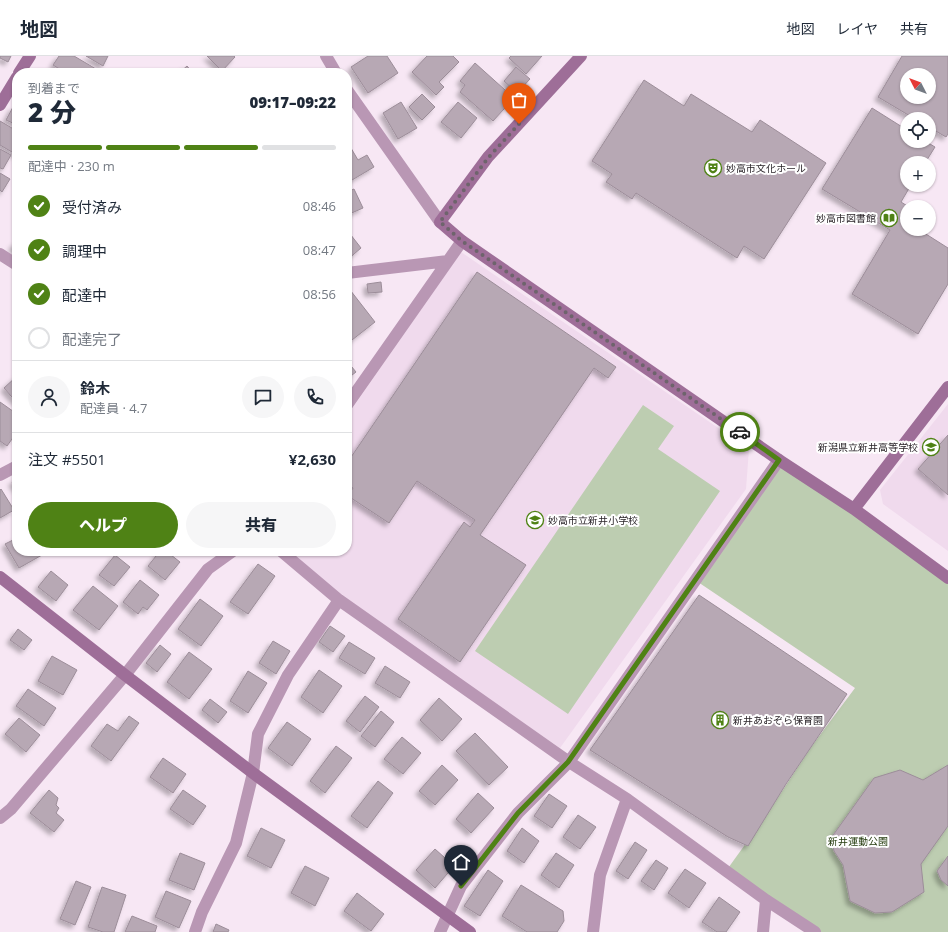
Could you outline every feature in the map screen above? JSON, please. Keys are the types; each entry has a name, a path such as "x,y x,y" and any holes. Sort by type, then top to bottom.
{"street":[{"path":"23,68 30,56"},
{"path":"326,56 333,68"},
{"path":"440,222 488,158 581,56"},
{"path":"0,105 12,85"},
{"path":"352,97 440,222 462,241 779,460 854,509 948,578"},
{"path":"352,399 462,241"},
{"path":"0,254 12,261"},
{"path":"352,272 448,261"},
{"path":"854,509 948,386"},
{"path":"440,932 461,886 518,813 568,762 779,460"},
{"path":"0,475 12,469"},
{"path":"0,818 11,809 125,675 208,569 225,556"},
{"path":"286,556 339,600 568,762 627,799 766,900 815,932"},
{"path":"0,577 125,675 253,772 470,932"},
{"path":"195,932 202,912 236,843 253,772 258,734 288,675 339,600"},
{"path":"593,932 600,876 627,799"},
{"path":"763,932 766,900"}],"shaded area":[{"name":"妙高市立新井小学校","path":"461,252 749,449 746,489 560,748 359,610 290,556 352,556 352,409"},
{"name":"新潟県立新井高等学校","path":"948,404 948,551 883,504 880,490"}],"green space":[{"path":"643,405 674,426 658,449 720,491 568,714 475,651"},
{"name":"新井運動公園","path":"779,460 948,578 948,932 817,932 726,871 767,814 811,747 855,688 695,580"}],"building":[{"path":"0,56 11,56 8,62 0,58"},
{"path":"59,56 74,56 94,68 58,68 53,65"},
{"path":"86,56 108,56 103,66"},
{"path":"207,56 235,57 225,68 219,68"},
{"path":"368,56 387,56 398,73 368,93 351,67"},
{"path":"427,56 453,56 459,62 439,82 444,87 436,95 412,72"},
{"path":"511,56 542,56 526,74 509,58"},
{"path":"902,56 948,56 948,134 946,137 936,131 936,112 903,112 878,97"},
{"path":"475,63 514,98 493,121 460,92 465,85 460,81"},
{"path":"516,67 530,79 517,93 504,81"},
{"name":"妙高市文化ホール","path":"644,80 684,106 691,94 752,132 760,120 826,163 764,259 744,246 737,258 636,193 632,199 606,182 612,174 592,161"},
{"path":"422,94 435,107 422,120 409,107"},
{"path":"401,102 417,128 398,139 383,113"},
{"path":"458,102 477,118 461,138 441,122"},
{"name":"妙高市図書館","path":"872,108 900,126 900,148 934,148 929,156 900,156 900,192 907,192 902,200 900,200 900,236 929,236 948,248 948,284 918,334 852,294 890,230 822,189"},
{"path":"12,109 12,123 6,120"},
{"path":"0,121 12,128 12,152 0,145"},
{"path":"0,149 11,155 3,169 0,168"},
{"path":"352,150 358,160 367,155 374,167 352,180"},
{"path":"0,173 10,179 2,192 0,190"},
{"path":"354,189 363,208 352,213 352,190"},
{"path":"352,236 361,248 352,256"},
{"path":"477,272 616,367 608,378 594,368 480,535 526,565 460,662 398,619 464,522 470,527 475,520 417,481 389,523 352,499 352,456"},
{"path":"381,282 382,292 368,293 367,284"},
{"path":"352,292 375,322 352,340"},
{"path":"352,367 356,372 352,375"},
{"path":"12,381 12,397 4,388"},
{"path":"0,402 12,410 12,439 7,446 0,441"},
{"path":"948,435 948,495 918,469"},
{"path":"1,489 12,507 12,511 0,518"},
{"path":"12,540 12,556 5,544"},
{"path":"12,556 40,556 19,568"},
{"path":"114,556 130,567 114,586 99,575"},
{"path":"156,556 172,556 180,562 165,580 148,566"},
{"path":"258,564 275,576 248,614 230,602"},
{"path":"51,571 68,585 56,601 38,587"},
{"path":"140,580 159,595 147,610 143,607 138,614 123,602"},
{"path":"93,586 118,606 99,630 73,610"},
{"name":"新井あおぞら保育園","path":"699,595 847,694 786,784 748,846 728,837 590,750"},
{"path":"200,599 223,616 201,646 178,629"},
{"path":"330,626 345,636 333,652 319,642"},
{"path":"18,629 32,640 24,650 10,640"},
{"path":"273,641 290,651 276,674 259,663"},
{"path":"349,642 375,658 365,674 339,658"},
{"path":"160,645 171,654 157,672 146,663"},
{"path":"189,652 212,669 189,699 167,682"},
{"path":"52,656 77,670 63,695 38,681"},
{"path":"385,666 410,682 400,698 375,683"},
{"path":"319,670 342,686 323,713 301,697"},
{"path":"248,671 267,683 248,713 230,701"},
{"path":"28,689 56,708 44,726 16,706"},
{"path":"365,696 379,707 360,732 346,721"},
{"path":"439,698 462,719 442,741 420,720"},
{"path":"210,699 227,712 218,723 202,710"},
{"path":"381,711 394,722 375,747 361,736"},
{"path":"129,716 139,723 111,761 91,746 107,724 118,731"},
{"path":"19,718 40,735 26,752 5,734"},
{"path":"287,722 311,739 292,766 268,748"},
{"path":"475,733 508,767 489,785 456,751"},
{"path":"402,737 421,753 403,774 384,759"},
{"path":"336,746 352,758 325,793 310,781"},
{"path":"163,758 186,774 173,793 150,777"},
{"path":"442,765 458,780 435,805 419,791"},
{"path":"948,765 948,826 921,864 924,892 892,912 875,913 850,901 843,865 834,851 831,838 874,778 900,770 923,780"},
{"path":"378,781 393,793 367,828 351,816"},
{"path":"49,790 58,798 56,805 59,808 56,813 64,820 54,832 30,813"},
{"path":"183,790 206,806 193,825 170,809"},
{"path":"478,793 494,808 471,833 456,819"},
{"path":"549,794 567,806 552,828 534,816"},
{"path":"578,815 596,827 580,849 563,837"},
{"path":"261,828 285,840 271,868 247,856"},
{"path":"522,828 539,841 524,863 507,851"},
{"path":"635,842 647,850 628,879 616,871"},
{"path":"435,849 454,866 435,888 416,870"},
{"path":"180,853 205,863 194,890 169,880"},
{"path":"556,853 574,865 559,888 541,875"},
{"path":"948,856 948,886 941,880 937,871"},
{"path":"656,860 668,868 654,890 641,881"},
{"path":"305,866 329,878 315,906 291,893"},
{"path":"685,869 706,883 689,908 668,893"},
{"path":"488,870 503,881 480,916 464,906"},
{"path":"76,881 91,887 75,925 60,919"},
{"path":"521,885 563,911 564,921 557,932 527,932 502,916"},
{"path":"102,887 126,895 114,932 103,932 88,927"},
{"path":"166,891 191,901 179,928 155,917"},
{"path":"357,893 384,914 371,931 344,911"},
{"path":"719,897 740,912 726,932 717,932 702,922"},
{"path":"132,916 157,926 155,932 125,932"},
{"path":"216,924 229,930 228,932 213,932"}],"way so far":[{"path":"519,124 488,158 440,222 462,241 740,432"}],"place":[{"name":"妙高市文化ホール","path":"713,168"},
{"name":"妙高市図書館","path":"889,218"},
{"name":"新潟県立新井高等学校","path":"931,447"},
{"name":"妙高市立新井小学校","path":"535,520"},
{"name":"新井あおぞら保育園","path":"720,720"}],"route":[{"path":"461,886 518,813 568,762 779,460 740,432"}]}
